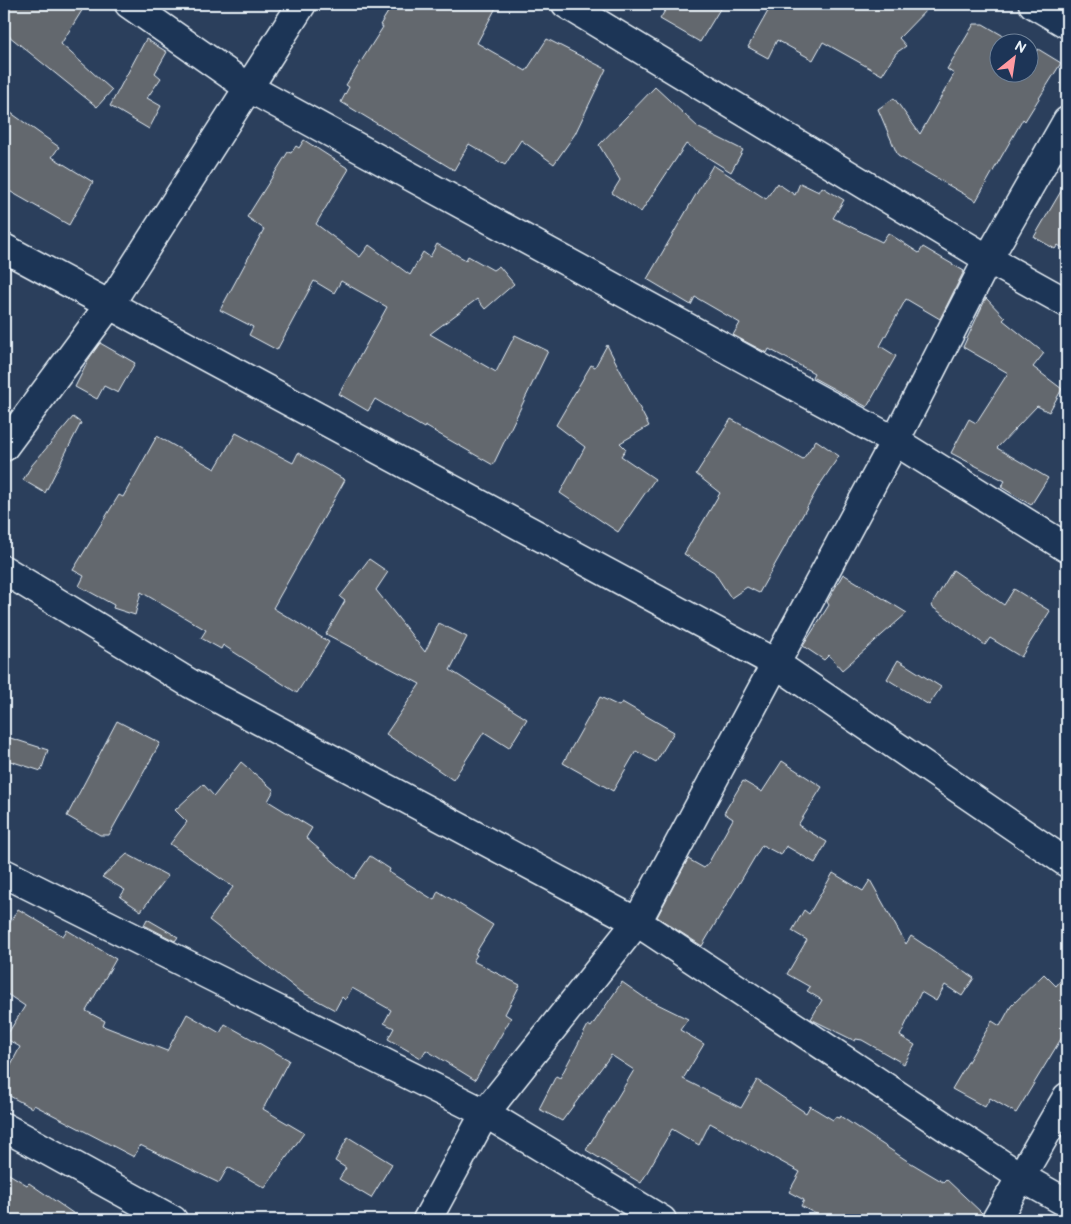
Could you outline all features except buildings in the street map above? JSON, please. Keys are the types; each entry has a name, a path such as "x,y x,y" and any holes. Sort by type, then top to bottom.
{"street":[{"path":"129,4 249,88 895,441 1067,548"},
{"path":"4,447 110,304 302,4"},
{"path":"566,4 988,259 1067,303"},
{"path":"1033,4 1067,24"},
{"path":"427,1220 485,1113 637,922 895,441 988,259 1067,121"},
{"path":"4,248 775,662 1067,863"},
{"path":"4,570 191,684 637,922 1021,1177 1067,1203"},
{"path":"4,873 485,1113 662,1220"},
{"path":"996,1220 1067,1098"},
{"path":"4,1126 173,1220"}]}
